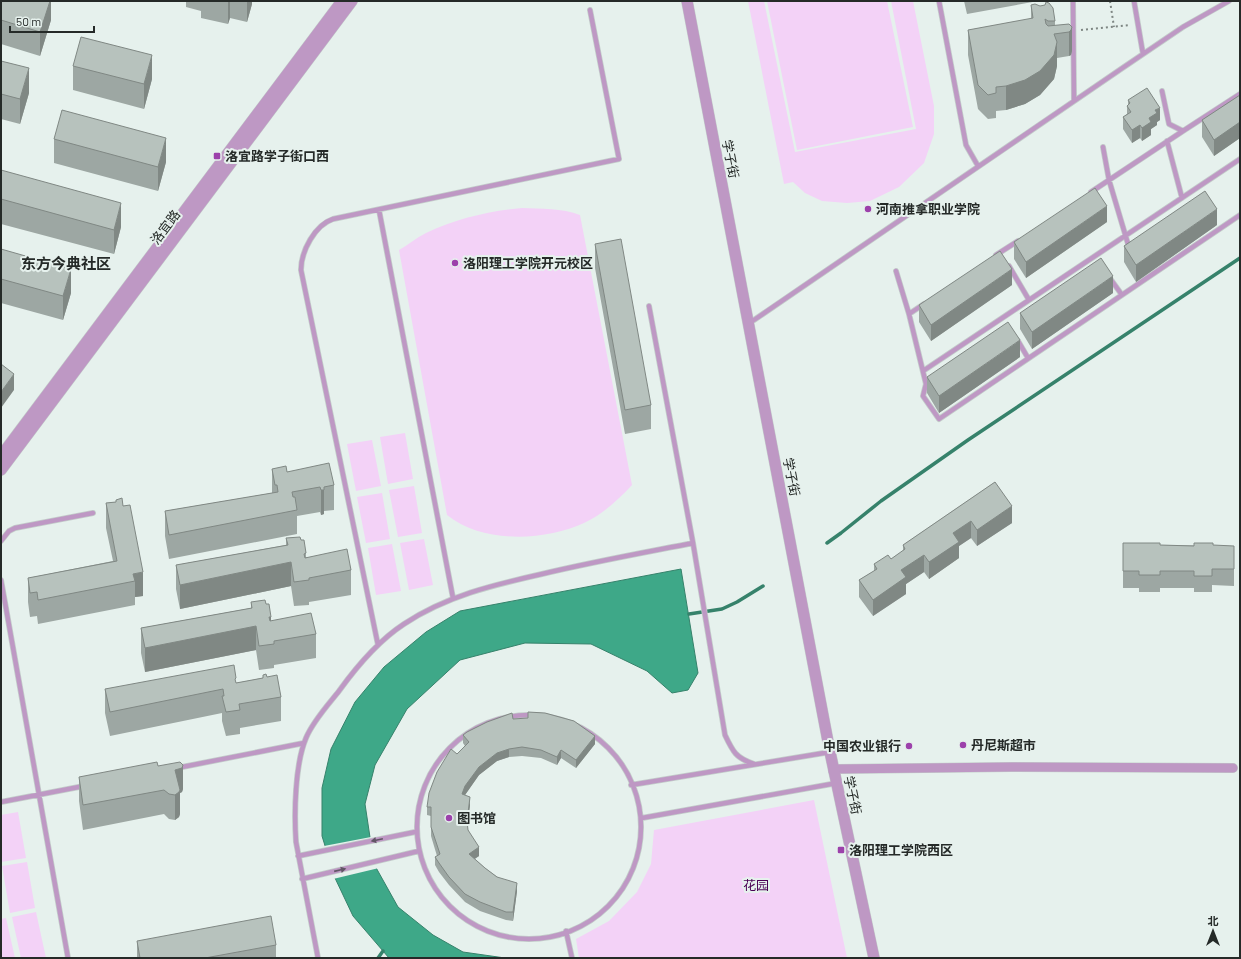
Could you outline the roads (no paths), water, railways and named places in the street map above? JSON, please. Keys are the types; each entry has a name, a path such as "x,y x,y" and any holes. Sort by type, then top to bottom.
{"street":[{"name":"洛宜路","path":"1,456 342,1"},
{"name":"洛宜路","path":"1,470 352,1"},
{"name":"学子街","path":"687,1 751,321"},
{"name":"学子街","path":"692,1 835,770 878,958"},
{"path":"835,770 1011,767 1233,768"},
{"name":"学子街","path":"838,783 874,958"}],"lane":[{"path":"939,1 966,145 978,166"},
{"path":"1073,1 1074,100"},
{"path":"1134,1 1143,54"},
{"path":"751,321 1183,27 1229,1"},
{"path":"378,645 301,270 301,261 304,251 317,229 323,223 333,219 620,159 590,10"},
{"path":"1162,91 1169,124 1183,131"},
{"path":"1084,197 1240,94"},
{"path":"1167,141 1182,198"},
{"path":"1103,148 1109,180 1128,244"},
{"path":"923,371 1240,159"},
{"path":"379,210 453,598"},
{"path":"896,271 909,314 926,384 923,396 939,419 1240,215"},
{"path":"994,257 1020,240"},
{"path":"1001,252 1029,300"},
{"path":"1094,256 1099,263"},
{"path":"1103,269 1122,295"},
{"path":"909,314 928,301"},
{"path":"649,306 693,543 725,736 734,753 738,757 743,761 754,764"},
{"path":"1004,317 1008,324"},
{"path":"1016,338 1028,358"},
{"path":"1,541 9,531 15,528 93,514"},
{"path":"318,958 298,856 295,825 296,795 301,753 306,736 318,718 366,656 403,624 432,607 453,598 487,587 586,564 693,543"},
{"path":"1,580 68,958"},
{"path":"521,716 542,716 562,720 585,729 597,736 605,743 621,764 631,785 642,818 641,847 631,877 604,911 581,926 533,936 508,936 489,932 464,918 438,892 425,870 415,832 415,818 419,800 434,769 452,745 483,724 495,720 521,716"},
{"path":"171,769 304,744"},
{"path":"631,785 832,751"},
{"path":"642,818 838,783"},
{"path":"1,802 93,784"},
{"path":"298,856 415,832"},
{"path":"302,879 419,851"},
{"path":"566,930 572,958"}],"waterway":[{"path":"827,543 881,501 968,440 1240,258"},
{"path":"689,614 722,609 737,602 763,586"},
{"path":"378,958 383,951"}],"place":[{"name":"洛宜路学子街口西","path":"217,156"},
{"name":"河南推拿职业学院","path":"868,209"},
{"name":"洛阳理工学院开元校区","path":"455,263"},
{"name":"丹尼斯超市","path":"963,745"},
{"name":"中国农业银行","path":"909,746"},
{"name":"图书馆","path":"449,818"},
{"name":"洛阳理工学院西区","path":"841,850"}],"district":[{"name":"东方今典社区","path":"66,263"}],"park label":[{"name":"花园","path":"756,885"}]}
